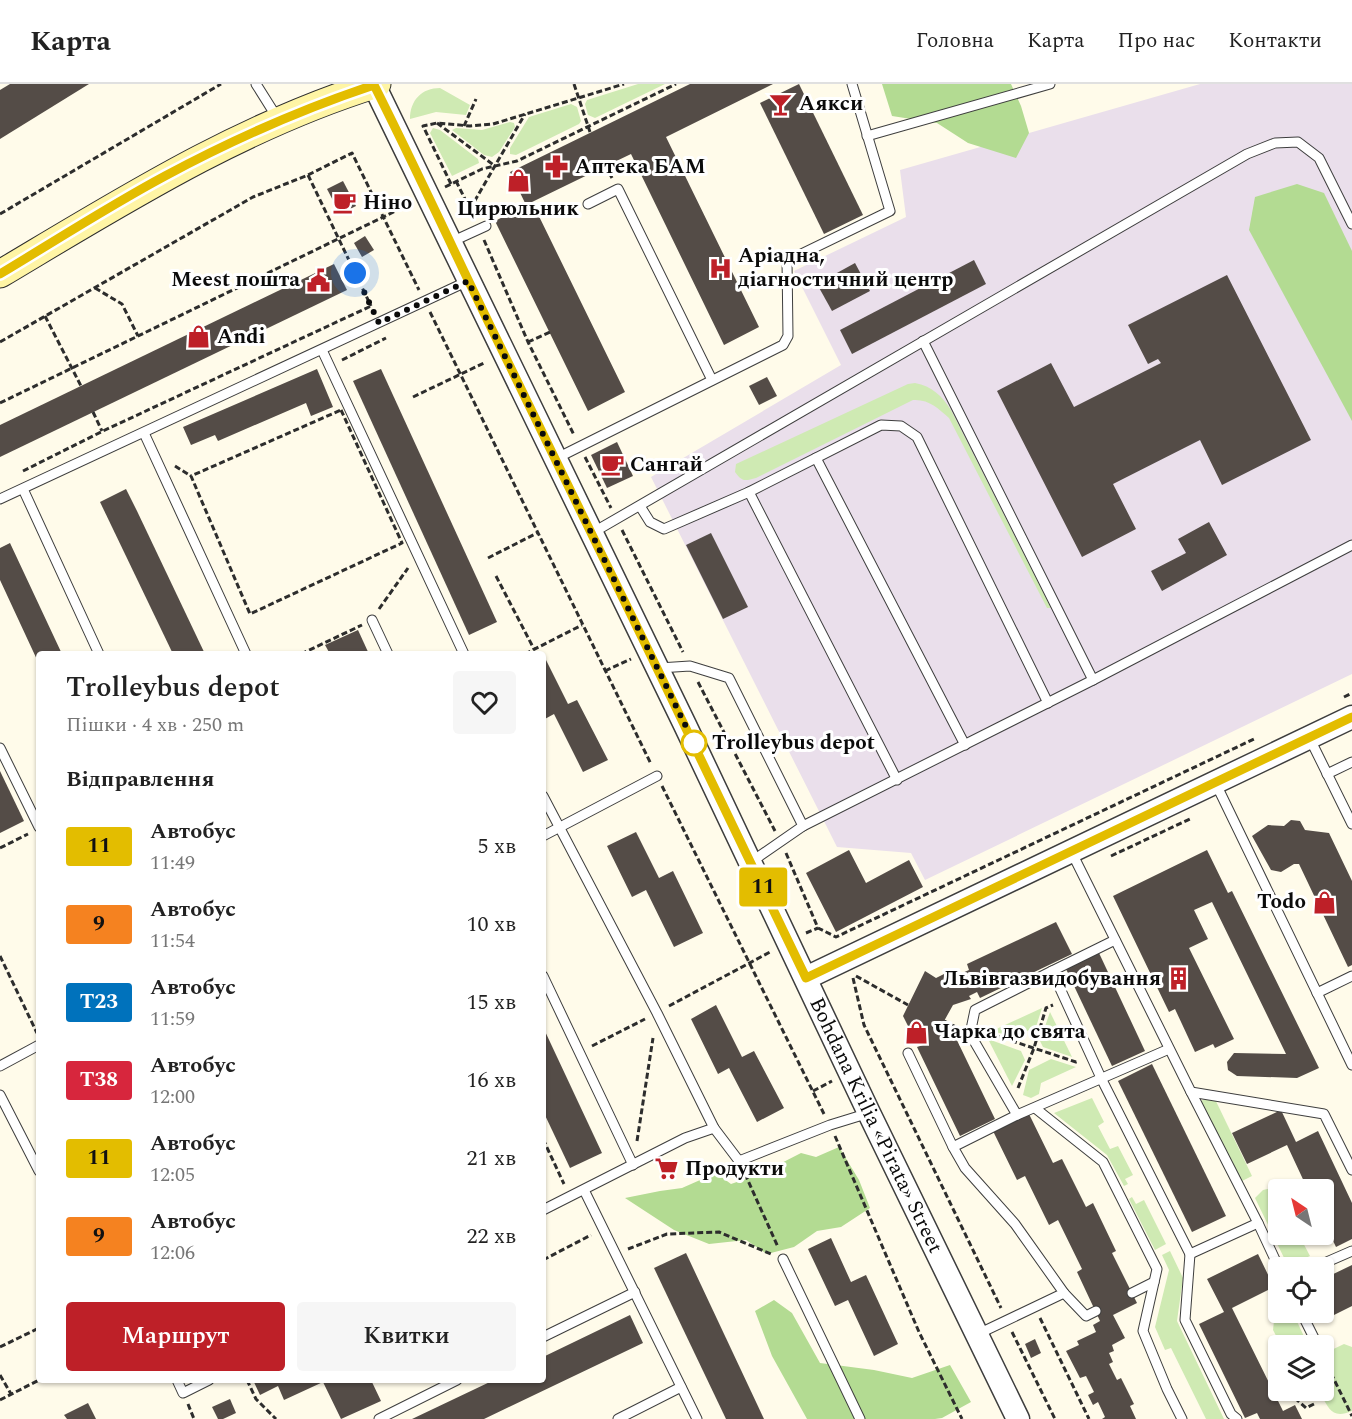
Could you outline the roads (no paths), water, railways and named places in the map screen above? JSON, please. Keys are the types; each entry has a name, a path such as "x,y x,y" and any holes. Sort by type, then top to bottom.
{"main road":[{"path":"0,274 164,177 215,150 279,121 376,84"}],"street":[{"name":"Bohdana Krilia «Pirata» Street","path":"376,84 468,281 592,533 1018,1419"},
{"path":"806,978 1310,737 1347,707"}],"lane":[{"path":"256,84 279,121"},
{"path":"555,459 783,345 789,336 787,261 890,211 852,84"},
{"path":"867,136 1050,84"},
{"path":"592,533 1247,154 1275,144 1298,142 1319,158 1352,224"},
{"path":"588,204 618,189 712,380"},
{"path":"451,242 483,228"},
{"path":"0,500 468,281"},
{"path":"923,341 1093,680"},
{"path":"322,350 463,651"},
{"path":"639,506 650,522 664,529 749,492 881,425 902,426 917,437 1048,702"},
{"path":"144,433 245,651"},
{"path":"816,458 965,745"},
{"path":"23,489 98,651"},
{"path":"749,492 897,780"},
{"path":"751,862 803,826 1093,680 1352,545"},
{"path":"372,620 387,651"},
{"path":"657,669 690,666 729,678 803,826"},
{"path":"1310,737 1352,824"},
{"path":"0,748 36,821"},
{"path":"1327,774 1352,762"},
{"path":"546,834 657,776"},
{"path":"1215,782 1352,1065"},
{"path":"546,801 657,1012 714,1128 739,1161 830,1125 869,1113"},
{"path":"1071,851 1274,1257"},
{"path":"1017,1115 970,1034 975,1010 1115,940"},
{"path":"1052,971 1102,1080 1190,1254 1185,1320 1231,1414 1237,1419"},
{"path":"1317,993 1352,976"},
{"path":"546,982 633,1165"},
{"path":"0,1066 36,1047"},
{"path":"953,1147 1017,1115 1169,1049"},
{"path":"908,1053 965,1168 1015,1224 1064,1293 1086,1316 1096,1311"},
{"path":"1191,1092 1323,1114 1352,1170"},
{"path":"0,1095 36,1165"},
{"path":"1035,1108 1103,1162 1157,1269 1143,1331 1182,1419"},
{"path":"546,1208 685,1138 714,1128"},
{"path":"584,1190 697,1419"},
{"path":"1190,1254 1258,1223"},
{"path":"1334,1259 1352,1251"},
{"path":"783,1259 860,1419"},
{"path":"1132,1293 1154,1282"},
{"path":"546,1336 635,1292"},
{"path":"976,1335 1064,1293"},
{"path":"178,1383 183,1393 203,1383"},
{"path":"379,1419 451,1383"},
{"path":"618,1419 681,1387"}],"place":[{"name":"Аякси","path":"781,104"},
{"name":"Аптека БАМ","path":"557,167"},
{"name":"Цирюльник","path":"518,181"},
{"name":"Ніно","path":"345,203"},
{"name":"Аріадна, діагностичний центр","path":"720,268"},
{"name":"Meest пошта","path":"318,280"},
{"name":"Andi","path":"199,337"},
{"name":"Сангай","path":"612,465"},
{"name":"Trolleybus depot","path":"694,743"},
{"name":"Todo","path":"1324,902"},
{"name":"Львівгазвидобування","path":"1179,979"},
{"name":"Чарка до свята","path":"916,1032"},
{"name":"Продукти","path":"667,1169"}]}
